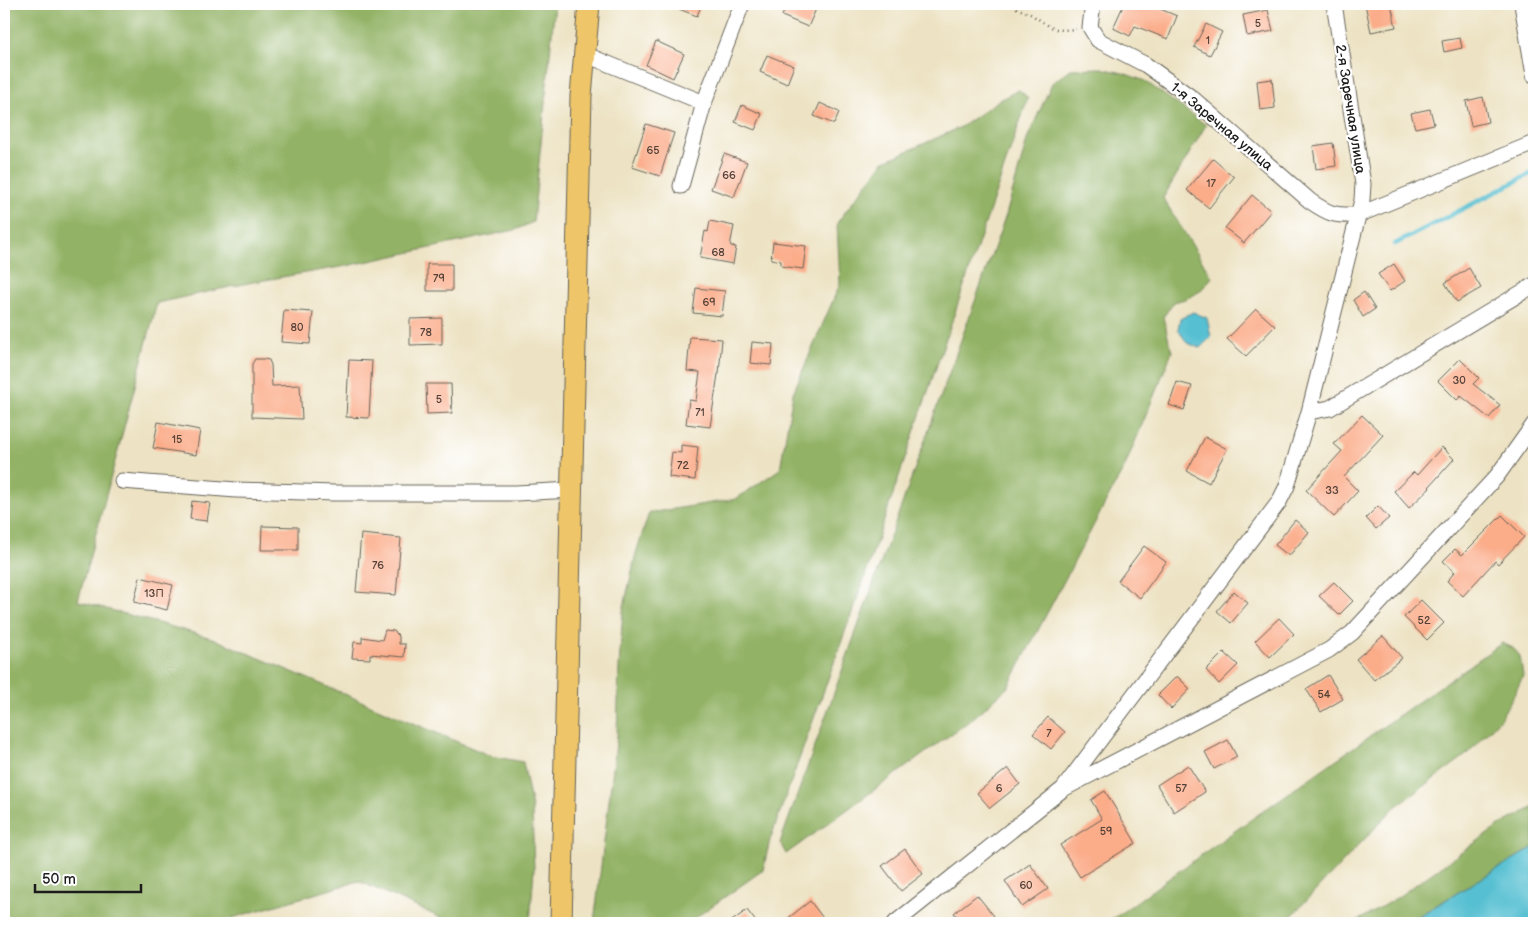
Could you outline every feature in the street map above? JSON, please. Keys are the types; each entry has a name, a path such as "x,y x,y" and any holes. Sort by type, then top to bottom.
{"highway":[{"path":"561,923 581,96 589,4"}],"street":[{"path":"681,186 704,103 742,4"},
{"path":"1090,28 1094,4"},
{"name":"2-я Заречная улица","path":"1063,789 1279,502 1287,486 1309,412 1362,200 1363,184 1334,4"},
{"path":"1522,4 1534,75"},
{"name":"1-я Заречная улица","path":"1090,28 1098,40 1146,66 1192,98 1324,211 1338,216 1358,215"},
{"path":"584,54 704,103"},
{"path":"1358,215 1534,143"},
{"path":"1309,412 1330,408 1534,285"},
{"path":"895,923 1063,789 1329,650 1352,633 1498,476 1534,424"},
{"path":"122,481 236,490 334,493 516,493 572,490"}],"path":[{"path":"1007,4 1032,15 1048,26 1062,31 1090,28"}],"green space":[{"path":"4,4 555,4 533,222 515,230 346,266 253,282 157,303 78,601 212,638 491,756 523,762 532,808 534,869 530,923 452,923 359,881 215,923 4,923"},
{"path":"1101,68 1145,81 1206,125 1163,198 1212,277 1196,294 1174,302 1163,317 1172,352 1125,466 1008,687 972,719 786,854 780,843 1006,215 1028,137 1052,83 1071,69"},
{"path":"1019,90 1028,98 863,582 770,840 763,870 688,923 594,923 617,736 623,611 636,553 649,513 736,499 780,469 793,393 840,284 837,223 883,162 961,127 999,100"},
{"path":"1502,643 1513,648 1520,656 1523,676 1500,719 1465,756 1395,807 1285,923 1107,923 1229,835"},
{"path":"1534,807 1534,847 1407,923 1354,923 1398,897 1502,824"}],"water":[{"path":"1193,312 1207,318 1211,337 1200,348 1187,343 1178,329 1180,319"},
{"path":"1534,847 1534,923 1407,923"}],"building":[{"path":"666,4 702,4 697,16"},
{"path":"787,4 803,4 816,9 808,27 782,16"},
{"path":"1124,4 1148,4 1177,16 1168,39 1135,26 1130,36 1113,28"},
{"path":"1365,4 1391,4 1396,27 1371,32"},
{"path":"1268,10 1273,31 1247,36 1243,15"},
{"path":"1206,24 1222,32 1210,55 1194,47"},
{"path":"1460,38 1462,48 1444,52 1442,41"},
{"path":"656,41 684,54 673,78 646,65"},
{"path":"767,55 794,66 787,84 760,72"},
{"path":"1272,79 1275,108 1260,110 1257,81"},
{"path":"1483,97 1488,122 1471,126 1466,101"},
{"path":"820,103 839,112 834,124 814,116"},
{"path":"742,105 762,114 755,130 735,122"},
{"path":"1430,109 1434,124 1415,128 1411,113"},
{"path":"646,124 674,133 660,176 632,167"},
{"path":"1333,143 1336,166 1316,169 1313,146"},
{"path":"724,154 747,162 734,197 711,189"},
{"path":"1213,159 1234,177 1209,208 1187,190"},
{"path":"1252,195 1271,211 1244,243 1225,228"},
{"path":"710,221 734,226 730,246 736,247 733,264 700,258 705,231 708,232"},
{"path":"773,242 806,246 803,269 781,266 781,261 771,259"},
{"path":"427,264 452,264 452,291 427,291"},
{"path":"1394,264 1405,281 1390,291 1378,274"},
{"path":"1469,268 1481,288 1457,302 1445,283"},
{"path":"696,288 725,291 722,316 693,313"},
{"path":"1364,292 1375,309 1363,317 1353,300"},
{"path":"1256,309 1275,326 1246,356 1227,339"},
{"path":"284,310 313,312 310,344 281,342"},
{"path":"442,318 442,344 410,345 410,319"},
{"path":"690,337 722,339 719,374 710,427 686,424 689,400 696,401 700,372 687,371"},
{"path":"752,342 773,344 771,365 750,363"},
{"path":"255,359 269,360 272,386 300,385 302,419 252,417 252,364"},
{"path":"1460,359 1479,378 1473,384 1500,405 1489,418 1461,396 1457,400 1438,381"},
{"path":"349,360 372,361 369,418 346,417"},
{"path":"1177,382 1192,386 1184,410 1169,405"},
{"path":"426,384 451,384 452,413 427,414"},
{"path":"1362,415 1383,435 1344,477 1358,491 1334,517 1306,490 1342,451 1334,444"},
{"path":"158,422 200,430 196,455 153,448"},
{"path":"1205,437 1227,449 1209,483 1187,471"},
{"path":"681,445 698,447 695,480 669,477 672,452 681,453"},
{"path":"1442,447 1454,459 1430,488 1409,508 1394,491 1414,472 1417,475"},
{"path":"192,501 210,503 207,521 190,519"},
{"path":"1378,506 1389,518 1376,529 1366,518"},
{"path":"1502,515 1524,537 1498,564 1495,561 1463,596 1447,581 1455,572 1443,561 1455,549 1462,555"},
{"path":"1295,520 1309,532 1289,556 1275,545"},
{"path":"262,526 298,527 298,550 261,550"},
{"path":"361,534 401,538 396,595 356,592"},
{"path":"1144,546 1166,562 1140,598 1118,581"},
{"path":"140,577 173,585 167,610 134,602"},
{"path":"1334,582 1353,601 1339,615 1319,596"},
{"path":"1234,591 1248,603 1231,623 1217,611"},
{"path":"1421,600 1444,623 1427,640 1404,617"},
{"path":"1279,618 1294,634 1270,657 1255,641"},
{"path":"385,630 394,631 399,636 399,644 405,644 404,657 370,654 370,659 352,658 354,642 362,643 362,637 382,640"},
{"path":"1383,636 1402,658 1374,680 1356,659"},
{"path":"1224,652 1238,665 1219,684 1206,670"},
{"path":"1328,675 1343,699 1321,712 1306,689"},
{"path":"1177,676 1190,689 1171,709 1158,695"},
{"path":"1048,717 1065,732 1051,749 1033,734"},
{"path":"1228,740 1237,757 1214,769 1205,752"},
{"path":"1188,765 1205,792 1174,812 1157,785"},
{"path":"1008,768 1020,784 990,808 977,793"},
{"path":"1105,791 1136,843 1080,877 1060,845 1102,819 1091,800"},
{"path":"905,849 923,874 901,891 882,866"},
{"path":"1030,864 1048,889 1022,907 1005,881"},
{"path":"977,895 994,916 985,923 962,923 954,913"},
{"path":"810,901 823,918 817,923 782,923"},
{"path":"747,910 757,923 729,923"}],"waterway":[{"path":"1395,244 1534,172"}]}
